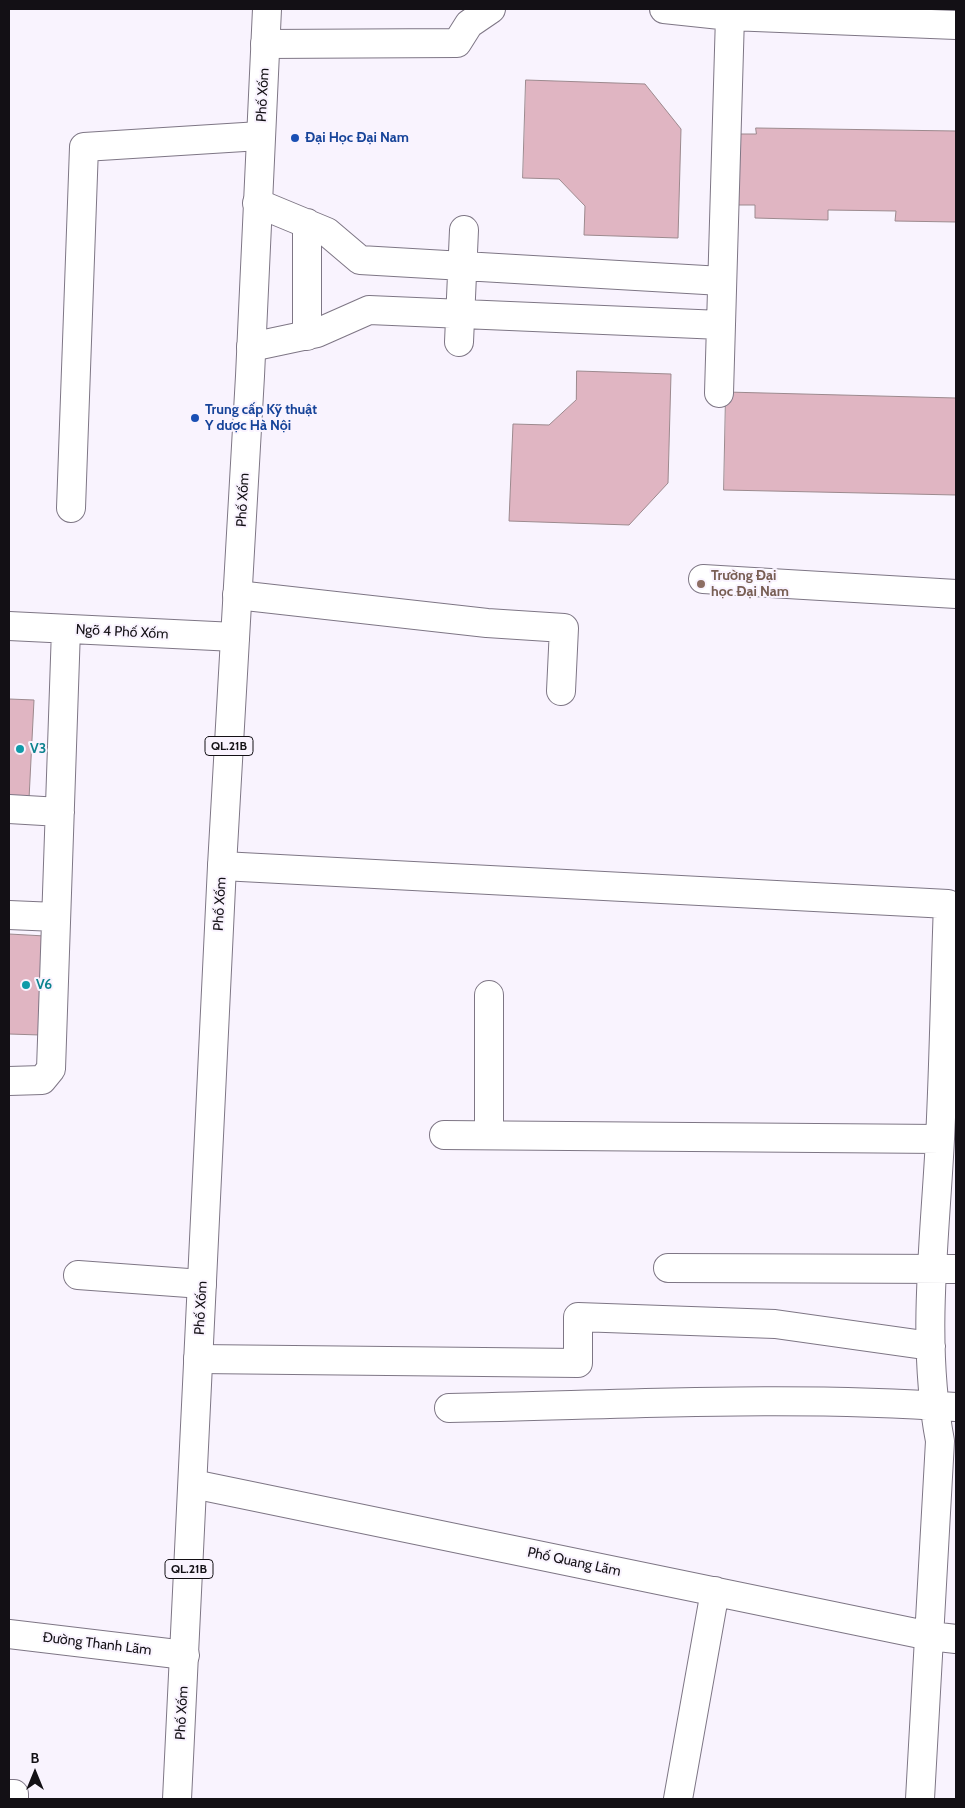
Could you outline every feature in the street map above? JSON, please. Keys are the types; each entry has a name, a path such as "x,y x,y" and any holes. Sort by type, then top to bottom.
{"main road":[{"name":"Phố Xốm","path":"177,1799 222,866 251,347 267,9"},
{"path":"265,44 458,43 469,24 491,9"},
{"path":"664,9 730,16 956,26"},
{"path":"719,393 730,16"},
{"path":"71,508 84,147 260,136"},
{"path":"257,203 327,232 360,260 722,281"},
{"path":"307,223 307,336"},
{"path":"459,342 464,230"},
{"path":"251,347 317,333 369,310 721,325"},
{"path":"703,579 956,594"},
{"path":"237,595 487,623 564,628 561,691"},
{"name":"Ngõ 4 Phố Xốm","path":"9,626 235,637"},
{"path":"9,1080 42,1080 51,1069 66,629"},
{"path":"9,809 60,812"},
{"path":"222,866 948,904 940,1139 944,1268 931,1346 945,1406 940,1441 943,1638 920,1799"},
{"path":"9,915 56,917"},
{"path":"489,995 489,1136"},
{"path":"444,1135 940,1139"},
{"path":"668,1268 944,1268"},
{"path":"78,1275 202,1284"},
{"path":"198,1359 578,1363 578,1317 775,1324 931,1346"},
{"path":"449,1408 777,1401 945,1406"},
{"name":"Phố Quang Lãm","path":"192,1484 943,1638"},
{"path":"678,1799 715,1591"},
{"name":"Đường Thanh Lãm","path":"9,1634 185,1654"},
{"path":"9,1794 14,1794 14,1799"}],"building":[{"path":"526,80 645,84 681,129 678,238 584,235 585,206 559,179 523,178"},
{"path":"756,128 956,131 956,222 895,221 896,211 828,210 828,220 755,218 755,205 733,205 734,134 756,134"},
{"path":"577,371 671,374 668,483 629,525 509,521 513,424 549,425 576,400"},
{"path":"726,392 956,398 956,495 724,490"},
{"name":"V3","path":"9,699 34,700 29,799 9,798"},
{"name":"V6","path":"9,934 45,936 40,1035 9,1034"}],"place":[{"name":"Đại Học Đại Nam","path":"295,138"},
{"name":"Trung cấp Kỹ thuật Y dược Hà Nội","path":"195,418"},
{"name":"Trường Đại học Đại Nam","path":"701,584"},
{"name":"V3","path":"20,749"},
{"name":"V6","path":"26,985"}]}
